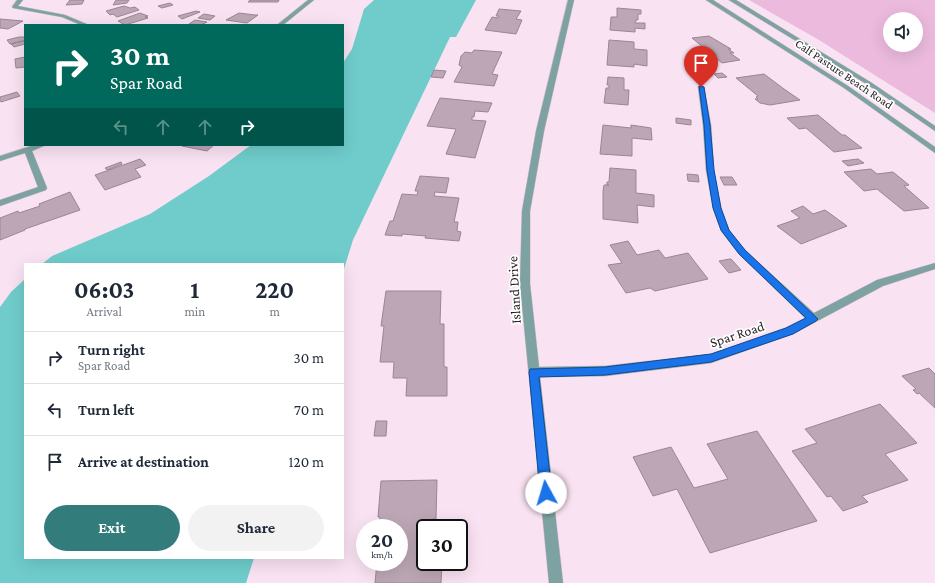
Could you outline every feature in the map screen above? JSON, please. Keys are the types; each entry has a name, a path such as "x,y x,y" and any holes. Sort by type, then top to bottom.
{"street":[{"path":"20,0 15,7 63,16 85,24"},
{"path":"281,24 311,0"},
{"name":"Island Drive","path":"556,583 525,284 526,211 540,131 571,0"},
{"name":"Calf Pasture Beach Road","path":"710,0 846,87 935,151"},
{"name":"Calf Pasture Beach Road","path":"732,0 870,84 935,129"},
{"path":"748,24 768,21"},
{"path":"701,87 707,125 710,170 717,208 725,230 742,252 813,319"},
{"path":"926,145 935,144"},
{"path":"0,159 39,146"},
{"path":"0,203 43,188 28,150"},
{"name":"Spar Road","path":"534,372 605,371 711,358 789,331 880,283 935,266"}],"shaded area":[{"path":"374,0 476,0 456,37 450,37 353,240 344,269 344,263 43,263 52,256 150,214 209,176 250,146 344,146 344,61 352,49 364,9"},
{"path":"749,0 935,0 935,113 819,40"},
{"path":"24,280 24,559 254,559 246,583 0,583 0,307 11,292"}],"building":[{"path":"70,0 84,0 82,4 66,5"},
{"path":"116,0 129,0 127,3 113,5"},
{"path":"250,0 279,0 278,2 248,2"},
{"path":"170,3 173,5 162,8 158,6"},
{"path":"124,6 130,8 135,7 139,10 117,17 113,14 110,15 106,11"},
{"path":"617,8 641,10 641,14 638,14 638,20 637,19 635,23 645,23 645,29 635,28 635,32 610,30 611,17 617,17"},
{"path":"499,9 521,11 516,19 522,20 516,34 485,30 492,17 498,18 499,16 496,16"},
{"path":"196,11 200,12 182,19 178,16"},
{"path":"140,13 148,16 145,17 148,18 128,24 123,24 118,21"},
{"path":"239,13 258,15 247,23 226,20"},
{"path":"204,14 215,16 210,20 198,18"},
{"path":"0,19 23,21 8,29 0,28"},
{"path":"195,20 207,22 203,24 189,24"},
{"path":"709,36 731,49 728,49 734,53 730,53 740,60 722,63 692,38"},
{"path":"24,37 24,40 10,44 7,40"},
{"path":"609,40 634,42 634,49 647,50 647,66 634,64 634,67 607,65"},
{"path":"24,41 24,44 14,47 11,44"},
{"path":"474,50 502,52 492,74 498,75 494,86 454,82 462,67 459,65 461,56 465,52 472,53"},
{"path":"24,57 24,67 16,68 15,59"},
{"path":"434,70 446,71 443,78 431,77"},
{"path":"722,73 727,77 718,78 714,74"},
{"path":"764,74 800,100 770,105 760,103 755,99 758,99 756,97 758,96 736,78"},
{"path":"608,77 624,78 624,90 629,90 628,105 604,103 606,88 609,88 609,85 607,85"},
{"path":"17,92 20,96 1,102 0,97"},
{"path":"440,98 492,103 488,112 475,111 474,117 472,117 472,120 486,121 475,158 446,154 456,129 427,126"},
{"path":"818,115 842,135 845,135 862,148 834,152 806,128 799,129 787,118"},
{"path":"676,118 691,120 691,125 676,123"},
{"path":"603,125 631,128 631,125 651,128 652,140 632,138 632,156 600,154"},
{"path":"182,146 213,146 207,151"},
{"path":"140,159 146,165 135,169 141,177 105,190 95,175"},
{"path":"858,159 864,163 848,166 842,161"},
{"path":"121,162 122,164 107,170 105,168"},
{"path":"610,168 636,170 636,193 654,195 654,207 637,205 638,223 603,219 603,191 604,185 607,185 607,182 609,182"},
{"path":"871,169 877,174 893,172 909,185 904,186 929,208 904,211 877,189 864,191 844,172"},
{"path":"687,174 698,175 699,182 688,181"},
{"path":"420,176 449,178 446,193 435,192 434,196 459,198 454,222 458,222 457,231 461,232 459,241 402,234 402,236 385,235 390,221 393,221 402,194 417,195 418,191 415,191"},
{"path":"720,177 732,177 737,185 724,185"},
{"path":"70,192 80,210 25,229 0,240 0,218 18,211 19,213 40,206 39,204"},
{"path":"803,206 813,214 825,210 847,226 801,244 777,226 800,218 791,211"},
{"path":"628,241 637,255 659,250 665,258 688,253 708,279 655,291 650,288 626,293 608,265 622,263 610,245"},
{"path":"731,259 741,270 729,273 719,261"},
{"path":"386,291 441,291 440,324 444,324 444,367 447,367 447,396 406,396 407,378 393,378 394,362 380,362 384,326 381,326"},
{"path":"929,368 935,374 935,408 919,393 917,394 913,390 916,389 902,376"},
{"path":"880,404 917,443 885,454 908,480 862,496 868,502 843,511 831,496 827,497 792,451 817,443 805,429"},
{"path":"376,421 387,421 386,436 374,436"},
{"path":"757,431 817,521 710,553 677,489 653,496 633,457 671,447 694,488 728,479 707,444"},
{"path":"437,480 436,519 416,519 416,571 442,571 441,583 375,583 376,571 408,571 408,519 380,519 380,517 378,517 381,481"}],"route":[{"path":"546,493 534,372 605,371 711,358 789,331 813,319 742,252 725,230 717,208 710,170 707,125 701,87"}]}
